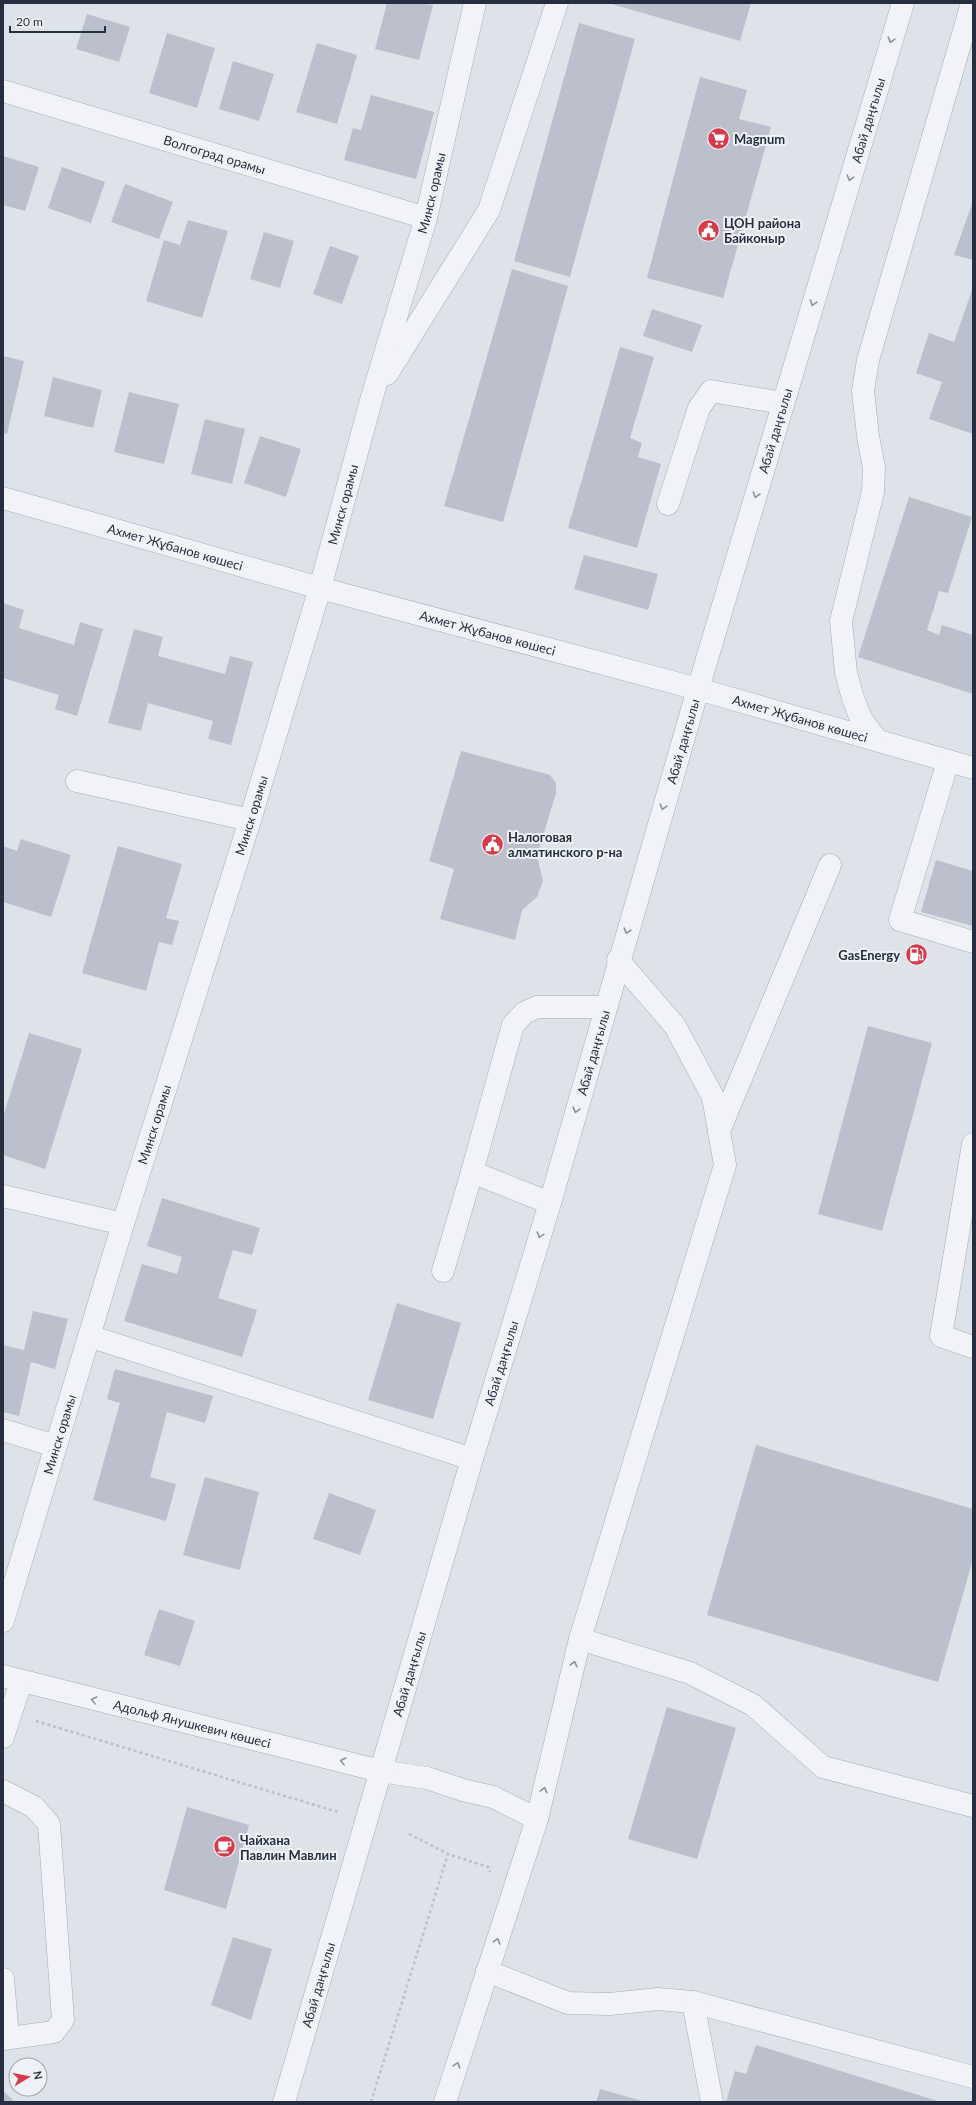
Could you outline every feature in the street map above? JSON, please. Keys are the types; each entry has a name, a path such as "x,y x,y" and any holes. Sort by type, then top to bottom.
{"street":[{"name":"Минск орамы","path":"3,1621 11,1567 55,1446 250,820 320,588 372,397 426,218 475,3"},
{"path":"372,397 489,210 557,3"},
{"name":"Абай даңғылы","path":"284,2102 472,1458 550,1203 618,960 698,688 902,3"},
{"path":"876,740 862,718 853,698 846,672 840,621 873,492 874,468 868,436 863,391 868,360 972,3"},
{"name":"Волгоград орамы","path":"3,91 426,218"},
{"path":"668,504 699,408 711,391 783,403"},
{"name":"Ахмет Жұбанов көшесі","path":"3,498 320,588 698,688 973,768"},
{"path":"948,761 900,920 973,942"},
{"path":"77,781 250,820"},
{"path":"719,1131 830,865"},
{"path":"445,2102 537,1819 580,1639 725,1165 713,1097 675,1026 618,960"},
{"path":"443,1271 513,1025 524,1014 537,1007 605,1007"},
{"path":"973,1144 942,1336 973,1347"},
{"path":"472,1172 550,1203"},
{"path":"3,1196 123,1224"},
{"path":"89,1336 472,1458"},
{"path":"3,1430 55,1446"},
{"path":"580,1639 690,1673 753,1705 823,1767 973,1806"},
{"path":"3,1737 11,1714 12,1679"},
{"name":"Адольф Янушкевич көшесі","path":"12,1679 380,1771 427,1778 463,1790 493,1796 537,1819"},
{"path":"3,1791 34,1807 49,1824 63,2020 54,2032 5,2039 3,1979"},
{"path":"488,1971 568,2003 610,2004 658,2000 693,2002 973,2077"},
{"path":"693,2002 712,2102"}],"path":[{"path":"11,1714 338,1812"},
{"path":"409,1834 448,1854 488,1867 491,1887 500,1897 510,1901"},
{"path":"371,2102 448,1854"}],"building":[{"path":"387,3 423,3 433,5 419,60 375,49"},
{"path":"608,3 751,3 740,41"},
{"path":"87,14 130,27 119,62 76,49"},
{"path":"579,23 635,39 570,277 514,261"},
{"path":"167,33 215,48 197,108 149,93"},
{"path":"317,43 357,55 337,124 296,112"},
{"path":"233,61 274,74 259,121 219,109"},
{"path":"700,77 747,90 739,119 771,127 723,298 647,278"},
{"path":"371,95 434,112 416,179 344,160 353,128 361,130"},
{"path":"3,156 39,167 25,211 3,205"},
{"path":"62,167 105,182 91,223 48,208"},
{"path":"125,184 173,202 159,239 111,222"},
{"path":"973,201 973,260 954,255"},
{"path":"188,220 228,231 202,318 146,301 164,240 180,245"},
{"path":"264,232 294,241 280,288 250,279"},
{"path":"330,246 359,256 342,304 313,294"},
{"path":"512,269 568,286 503,522 444,506"},
{"path":"973,287 973,434 929,419 942,382 916,373 929,333 954,342"},
{"path":"652,309 702,325 692,352 643,336"},
{"path":"620,347 654,357 630,438 642,443 638,457 661,464 637,548 568,528"},
{"path":"3,356 24,361 7,434 3,433"},
{"path":"53,377 102,390 93,428 44,416"},
{"path":"129,392 179,404 164,464 114,452"},
{"path":"205,419 245,429 232,484 191,474"},
{"path":"260,436 301,449 286,497 244,483"},
{"path":"909,497 972,517 948,593 939,591 927,630 939,635 942,625 973,635 973,694 858,657"},
{"path":"584,555 658,574 648,610 574,589"},
{"path":"3,603 24,610 19,628 74,645 80,622 103,629 77,716 55,709 59,695 3,678"},
{"path":"134,629 163,637 158,656 225,674 230,656 253,662 231,745 208,739 213,721 148,703 141,731 108,723"},
{"path":"461,751 550,775 556,783 556,793 537,856 543,881 537,897 522,910 515,940 440,919 454,869 429,861"},
{"path":"21,839 71,855 51,917 3,902 3,846 17,851"},
{"path":"118,846 182,864 166,918 179,921 172,945 159,942 146,991 82,973"},
{"path":"936,860 973,871 973,926 921,912"},
{"path":"868,1026 932,1043 882,1231 818,1214"},
{"path":"29,1033 82,1049 45,1169 3,1155 3,1117"},
{"path":"162,1198 260,1228 252,1255 233,1250 218,1298 257,1310 242,1357 124,1321 142,1264 177,1274 182,1257 147,1246"},
{"path":"397,1303 461,1323 433,1419 368,1400"},
{"path":"33,1311 68,1319 55,1369 31,1362 19,1416 3,1412 3,1345 24,1350"},
{"path":"115,1369 213,1396 205,1423 167,1412 150,1477 176,1484 166,1521 93,1500 120,1403 107,1399"},
{"path":"756,1445 973,1509 973,1559 938,1682 707,1615"},
{"path":"205,1477 259,1492 240,1570 183,1555"},
{"path":"329,1493 376,1510 360,1555 313,1539"},
{"path":"159,1609 195,1621 180,1666 144,1655"},
{"path":"667,1707 736,1728 697,1859 628,1839"},
{"path":"187,1807 249,1825 226,1909 164,1890"},
{"path":"233,1937 272,1949 251,2020 211,2005"},
{"path":"756,2045 941,2102 726,2102 735,2071 746,2074"},
{"path":"600,2089 646,2102 596,2102"},
{"path":"3,2091 14,2102 3,2102"}],"place":[{"name":"Magnum","path":"718,139"},
{"name":"ЦОН района Байконыр","path":"708,230"},
{"name":"Налоговая алматинского р-на","path":"492,844"},
{"name":"GasEnergy","path":"916,955"},
{"name":"Чайхана Павлин Мавлин","path":"224,1847"}]}
